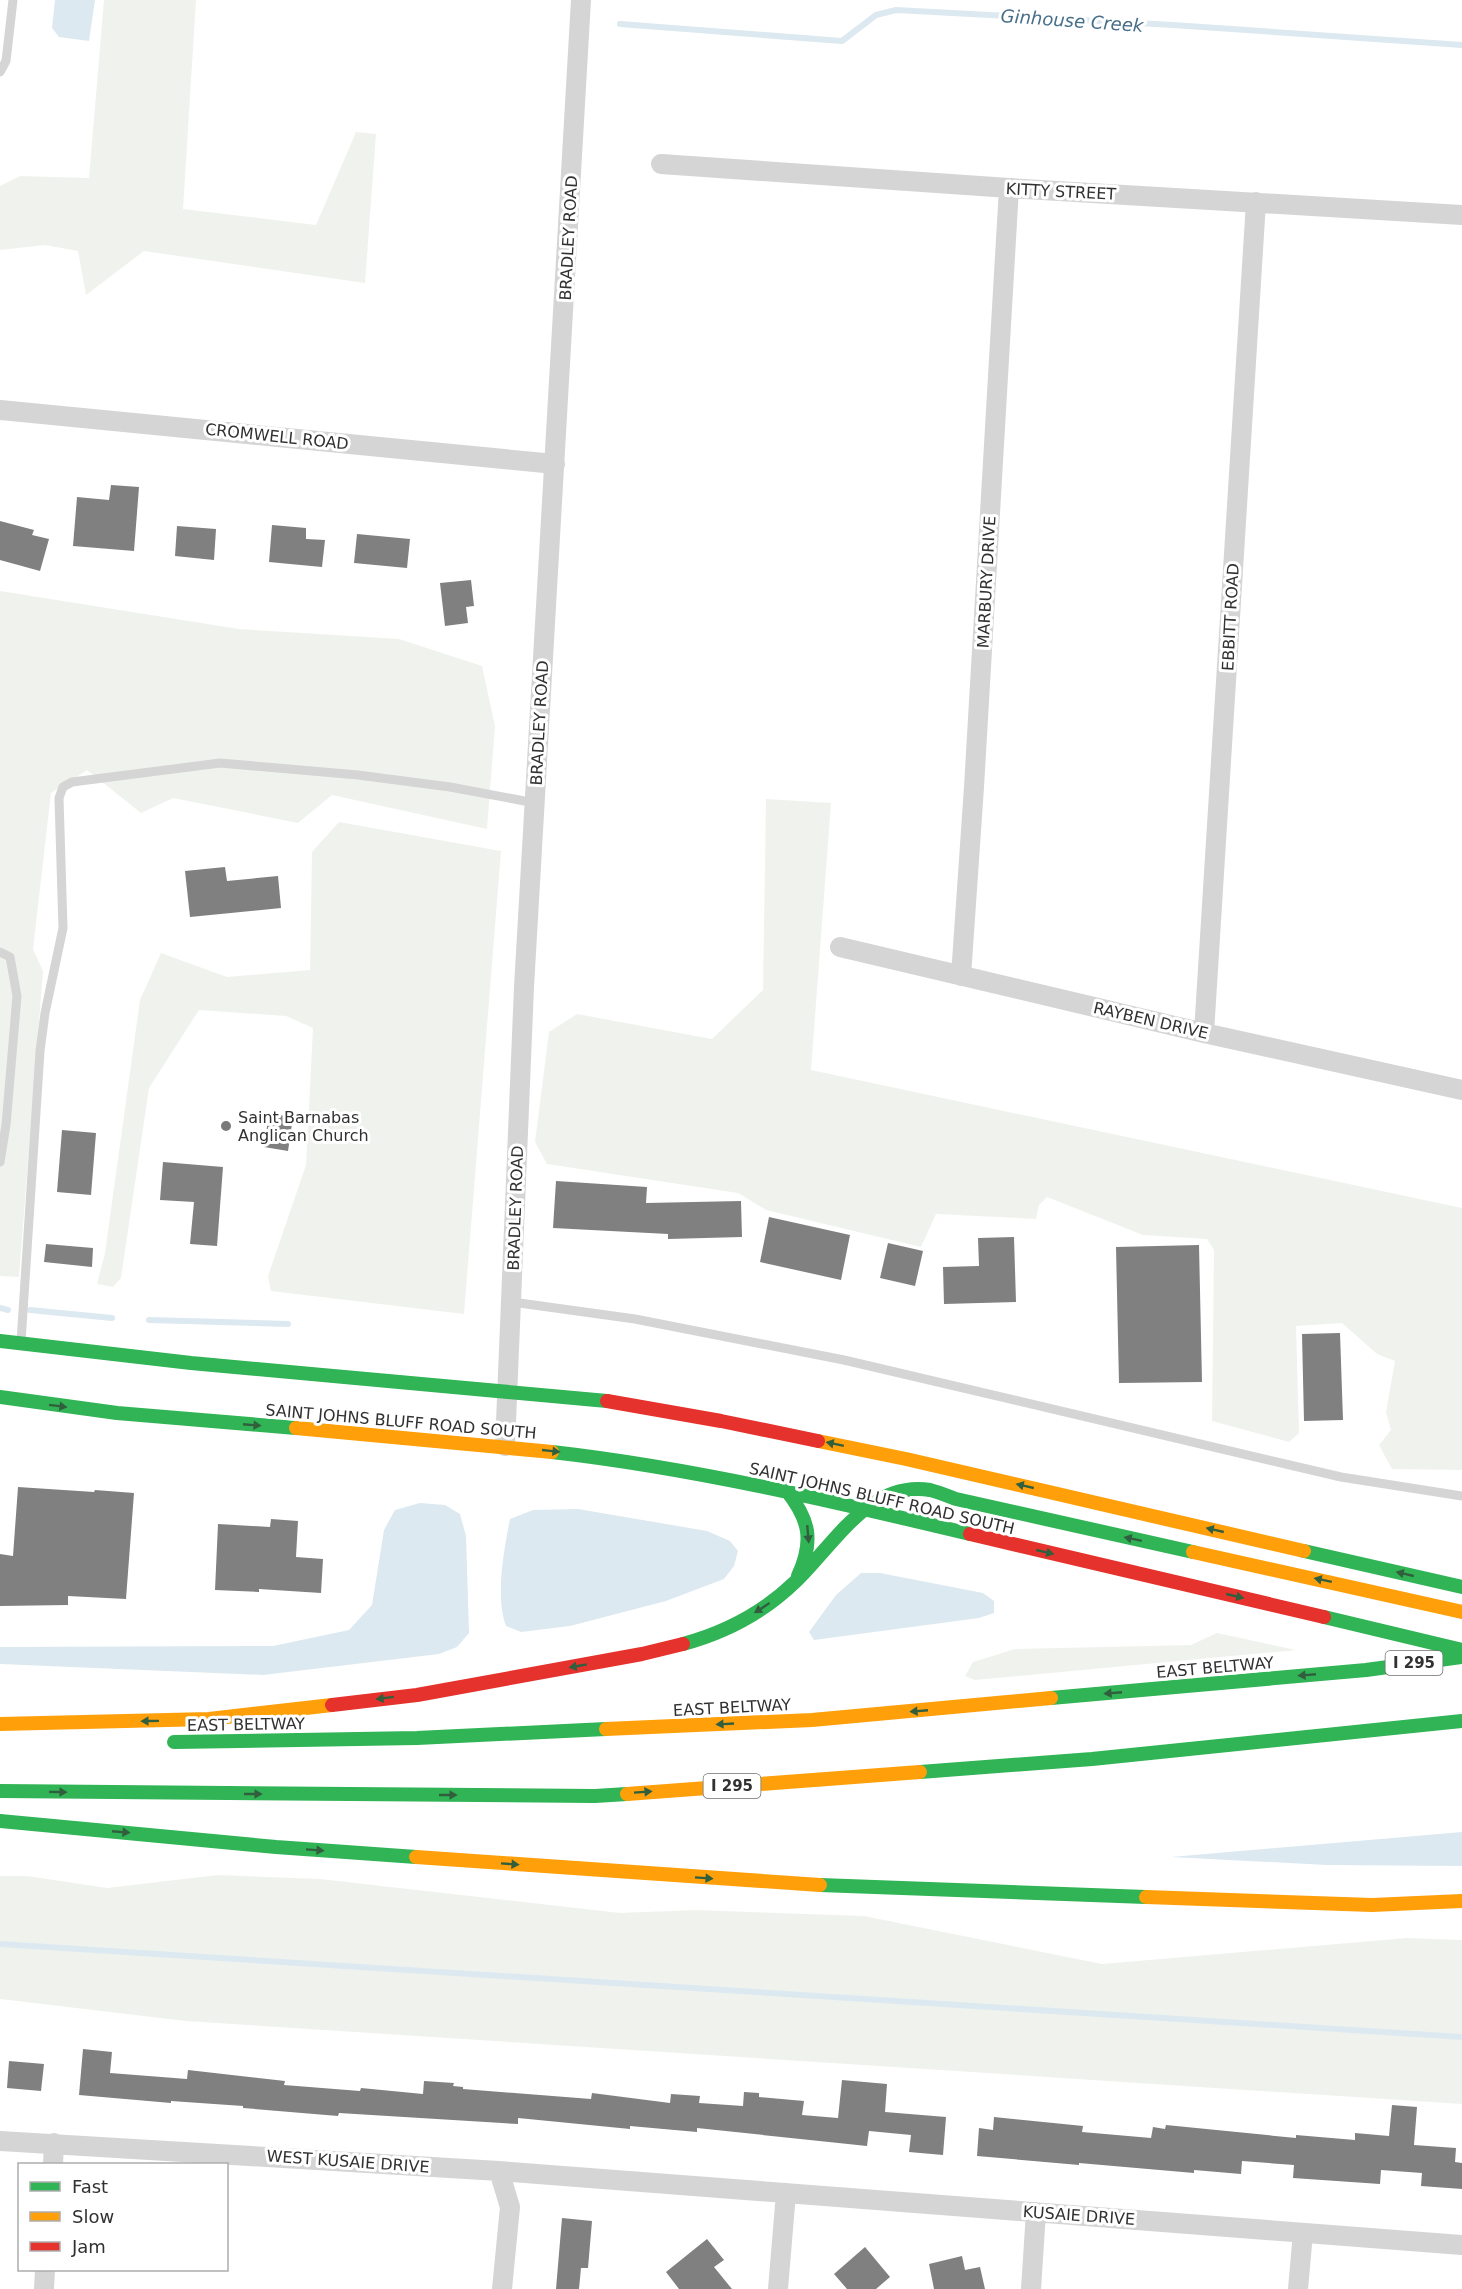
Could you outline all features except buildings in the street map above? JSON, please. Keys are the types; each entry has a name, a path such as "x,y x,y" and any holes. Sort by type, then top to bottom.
{"main road":[{"path":"0,1341 190,1363 508,1390 598,1400 721,1421 883,1454 1462,1587"},
{"name":"SAINT JOHNS BLUFF ROAD SOUTH","path":"0,1397 117,1413 505,1446 607,1458 786,1490 1462,1650"},
{"path":"786,1490 805,1516 809,1539 804,1565 795,1582"},
{"path":"0,1724 209,1719 417,1695 576,1667 693,1641 728,1628 765,1607 795,1582 837,1535 879,1498 893,1492 929,1490 989,1507 1462,1612"},
{"name":"EAST BELTWAY","path":"161,1743 417,1738 812,1720 1366,1670 1462,1657"},
{"name":"I 295","path":"0,1791 595,1796 1092,1759 1462,1721"},
{"path":"0,1821 276,1847 786,1884 1360,1905 1462,1901"}],"street":[{"name":"BRADLEY ROAD","path":"505,1446 524,987 581,0"},
{"name":"KITTY STREET","path":"661,164 1009,188 1462,215"},
{"name":"MARBURY DRIVE","path":"961,976 1009,188"},
{"name":"EBBITT ROAD","path":"1204,1033 1256,202"},
{"name":"CROMWELL ROAD","path":"0,410 555,464"},
{"name":"RAYBEN DRIVE","path":"840,947 1204,1033 1462,1090"},
{"name":"WEST KUSAIE DRIVE","path":"0,2140 499,2171 696,2186"},
{"path":"53,2163 54,2143"},
{"path":"499,2171 510,2207 502,2289"},
{"name":"KUSAIE DRIVE","path":"696,2186 1462,2245"},
{"path":"778,2289 786,2193"},
{"path":"1031,2289 1036,2212"},
{"path":"1298,2289 1303,2233"},
{"path":"44,2289 45,2271"}],"lane":[{"path":"0,72 6,61 12,0"},
{"path":"21,1344 40,1051 45,1013 63,928 59,798 63,788 72,782 220,763 358,775 450,787 535,803"},
{"path":"0,952 10,957 16,996 6,1125 0,1162"},
{"path":"512,1302 635,1319 835,1359 1341,1477 1462,1496"}],"shaded area":[{"path":"55,0 95,0 89,41 59,37 52,28"},
{"path":"104,0 196,0 183,209 316,225 356,132 376,134 365,283 144,251 86,295 78,251 45,245 0,250 0,186 20,176 89,178"},
{"path":"0,591 239,629 399,639 482,666 495,726 487,829 332,795 298,823 173,798 141,813 87,770 51,793 33,949 43,971 19,1277 0,1276"},
{"path":"766,799 831,803 811,1070 1462,1208 1462,1470 1392,1469 1379,1445 1391,1430 1386,1412 1395,1361 1377,1354 1342,1323 1296,1326 1299,1433 1289,1442 1212,1421 1214,1250 1207,1239 1143,1235 1047,1197 1039,1205 1036,1219 936,1214 921,1247 766,1210 738,1193 547,1164 535,1142 549,1032 577,1014 712,1039 763,990"},
{"path":"339,822 501,851 464,1314 271,1291 268,1276 306,1165 313,1028 286,1016 199,1010 149,1088 121,1278 113,1287 97,1284 105,1253 140,1000 161,953 227,977 310,970 312,852"},
{"path":"420,1503 445,1505 460,1514 466,1536 469,1633 457,1647 439,1654 263,1675 0,1664 0,1647 273,1646 349,1630 372,1605 384,1530 395,1510"},
{"path":"578,1509 707,1531 730,1541 738,1551 734,1566 724,1579 666,1601 570,1626 521,1632 506,1626 501,1587 510,1519 533,1510"},
{"path":"861,1573 880,1573 983,1593 994,1601 994,1613 979,1618 814,1640 809,1632 836,1595"},
{"path":"1217,1633 1296,1650 975,1680 965,1676 973,1662 1015,1649 1191,1645"},
{"path":"1462,1832 1462,1866 1327,1865 1171,1857"},
{"path":"218,1875 320,1879 620,1913 695,1910 864,1916 1102,1964 1407,1938 1462,1940 1462,2104 186,2021 0,1999 0,1876 27,1876 107,1888"}],"waterway":[{"name":"Ginhouse Creek","path":"620,24 842,41 876,15 896,10 1173,25 1462,45"},
{"path":"0,1308 8,1310"},
{"path":"30,1310 112,1318"},
{"path":"149,1320 288,1324"},
{"path":"0,1944 1462,2037"}],"traffic: fast":[{"path":"0,1341 191,1363 607,1401"},
{"path":"0,1397 117,1413 296,1428"},
{"path":"552,1452 710,1476 970,1534"},
{"path":"786,1490 800,1511 807,1531 806,1552 798,1576"},
{"path":"683,1644 713,1634 757,1612 795,1582 838,1534 870,1505 889,1495 908,1490 930,1490 956,1499 1193,1552"},
{"path":"1304,1551 1462,1587"},
{"path":"1324,1617 1462,1650"},
{"path":"1051,1698 1366,1670 1462,1657"},
{"path":"920,1772 1092,1759 1462,1721"},
{"path":"174,1742 417,1738 606,1729"},
{"path":"0,1791 595,1796 627,1794"},
{"path":"0,1821 276,1847 416,1857"},
{"path":"820,1885 1146,1897"}],"traffic: slow":[{"path":"296,1428 552,1452"},
{"path":"818,1441 906,1459 1304,1551"},
{"path":"1193,1552 1462,1612"},
{"path":"606,1729 812,1720 1051,1698"},
{"path":"0,1724 209,1719 332,1705"},
{"path":"627,1794 920,1772"},
{"path":"416,1857 820,1885"},
{"path":"1146,1897 1372,1905 1462,1901"}],"traffic: jam":[{"path":"607,1401 818,1441"},
{"path":"970,1534 1324,1617"},
{"path":"332,1705 417,1695 642,1654 683,1644"}],"place":[{"name":"Saint Barnabas Anglican Church","path":"226,1126"}]}
